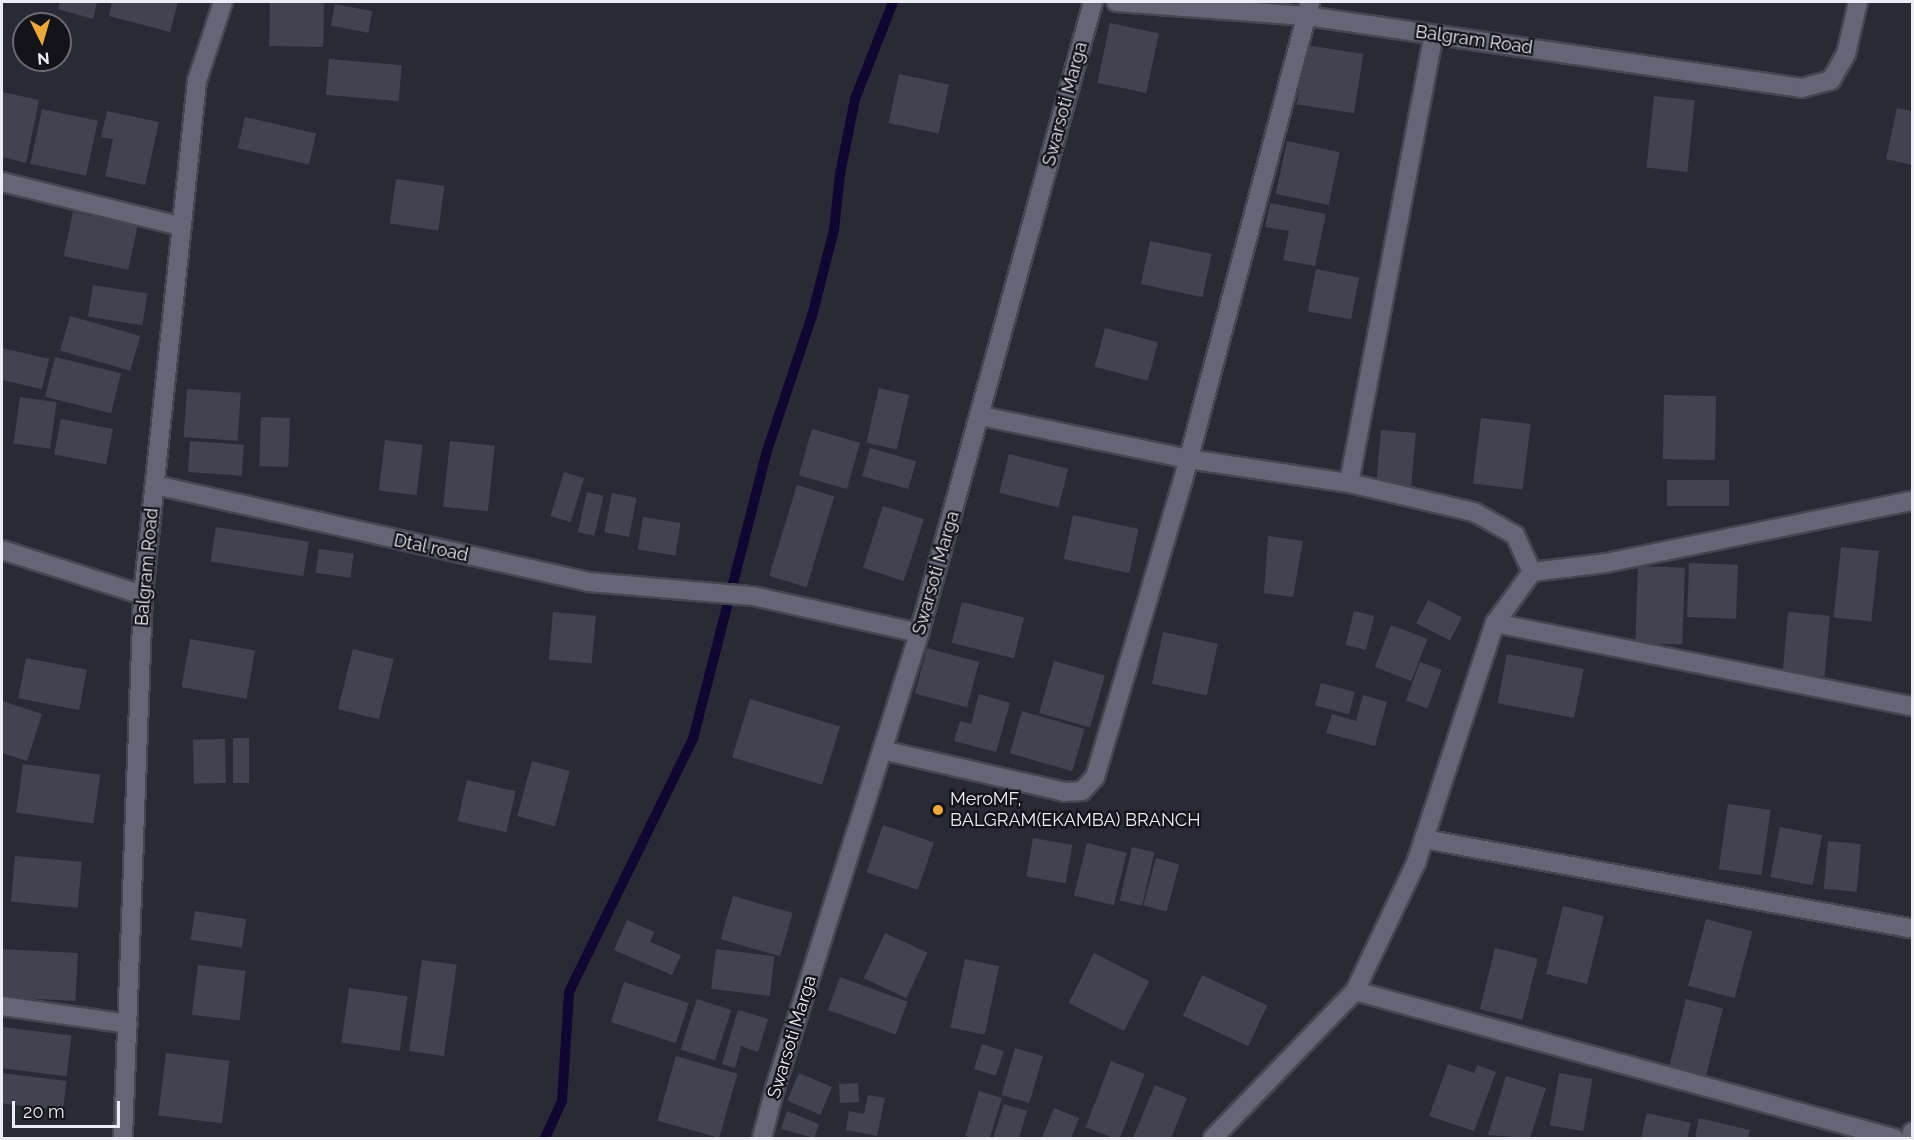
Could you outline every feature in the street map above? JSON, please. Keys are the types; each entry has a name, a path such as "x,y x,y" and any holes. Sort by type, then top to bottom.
{"street":[{"name":"Balgram Road","path":"123,1138 143,595 197,81 223,2"},
{"name":"Swarsoti Marga","path":"762,1138 774,1088 919,633 981,416 1093,2"},
{"name":"Balgram Road","path":"1116,2 1309,9 1434,35 1802,88 1831,80 1846,54 1858,2"},
{"path":"882,750 1065,792 1082,790 1095,777 1188,459 1309,9"},
{"path":"1349,483 1434,35"},
{"path":"2,182 180,226"},
{"path":"981,416 1188,459 1349,483 1474,512 1515,535 1532,572"},
{"name":"Dtal road","path":"154,485 589,582 747,596 919,633"},
{"path":"1213,1138 1356,991 1424,839 1495,623 1532,572 1606,563 1912,501"},
{"path":"2,550 143,595"},
{"path":"1495,623 1912,706"},
{"path":"1424,839 1912,929"},
{"path":"1356,991 1893,1138"},
{"path":"2,1006 128,1024"},
{"path":"1911,1138 1912,1132"}],"building":[{"path":"60,2 97,2 93,19 58,9"},
{"path":"112,2 178,2 170,32 109,16"},
{"path":"270,2 324,3 323,47 269,46"},
{"path":"335,4 372,11 368,33 331,26"},
{"path":"1110,23 1159,33 1146,93 1097,83"},
{"path":"1306,45 1363,54 1354,113 1297,104"},
{"path":"329,59 402,65 399,101 326,95"},
{"path":"899,74 949,85 938,134 889,123"},
{"path":"2,92 39,100 26,163 2,157"},
{"path":"1654,96 1695,100 1687,172 1646,168"},
{"path":"1897,108 1912,111 1912,165 1886,159"},
{"path":"42,109 98,121 86,176 30,164"},
{"path":"107,111 159,122 145,185 105,176 113,139 101,137"},
{"path":"245,117 316,133 309,165 238,148"},
{"path":"1287,141 1340,152 1329,205 1276,194"},
{"path":"396,179 445,186 438,230 390,224"},
{"path":"1270,203 1326,214 1315,266 1283,260 1289,231 1265,227"},
{"path":"73,212 138,226 128,270 64,256"},
{"path":"1150,241 1212,254 1202,297 1141,284"},
{"path":"1316,269 1359,277 1351,320 1308,311"},
{"path":"93,285 147,294 142,325 88,317"},
{"path":"70,316 140,336 130,371 60,351"},
{"path":"1105,328 1158,342 1148,381 1095,367"},
{"path":"2,348 49,359 42,389 2,380"},
{"path":"55,357 121,373 111,413 45,397"},
{"path":"879,388 909,395 897,450 866,443"},
{"path":"187,389 241,393 238,441 184,437"},
{"path":"1664,395 1716,396 1715,460 1663,459"},
{"path":"20,397 57,402 50,449 13,444"},
{"path":"261,417 290,418 288,467 259,466"},
{"path":"1481,418 1531,424 1523,490 1473,484"},
{"path":"61,419 113,429 106,464 54,454"},
{"path":"812,429 860,443 847,489 799,475"},
{"path":"1381,430 1416,433 1411,487 1376,484"},
{"path":"385,440 423,445 417,495 379,491"},
{"path":"190,441 244,445 242,476 188,472"},
{"path":"450,441 495,446 488,511 443,507"},
{"path":"870,448 916,461 908,489 862,476"},
{"path":"1009,454 1068,469 1059,508 999,493"},
{"path":"564,472 584,478 571,522 551,516"},
{"path":"1667,480 1729,480 1729,506 1667,506"},
{"path":"797,485 834,496 807,587 769,576"},
{"path":"587,492 604,496 594,536 578,532"},
{"path":"612,493 637,498 629,537 604,532"},
{"path":"883,506 924,519 904,581 863,568"},
{"path":"1073,515 1139,529 1129,573 1064,559"},
{"path":"643,517 681,523 675,556 638,550"},
{"path":"216,527 309,542 303,576 211,562"},
{"path":"1268,536 1303,541 1293,597 1264,593"},
{"path":"1841,547 1879,551 1871,622 1834,618"},
{"path":"319,549 354,554 350,578 316,573"},
{"path":"1689,563 1738,565 1736,619 1687,617"},
{"path":"1638,566 1685,568 1682,645 1635,643"},
{"path":"1428,600 1462,617 1450,640 1416,623"},
{"path":"962,602 1024,617 1014,658 952,643"},
{"path":"1354,611 1374,616 1366,650 1346,645"},
{"path":"553,612 596,616 592,664 549,660"},
{"path":"1788,612 1830,616 1825,676 1783,673"},
{"path":"1391,625 1427,639 1411,681 1375,667"},
{"path":"1163,632 1218,644 1207,695 1152,684"},
{"path":"190,639 255,650 246,699 181,687"},
{"path":"927,648 979,662 967,707 915,693"},
{"path":"353,649 394,659 379,719 338,709"},
{"path":"1507,654 1584,669 1574,718 1497,703"},
{"path":"26,658 87,670 79,710 18,698"},
{"path":"1054,661 1105,676 1090,728 1039,713"},
{"path":"1420,662 1442,670 1428,708 1406,701"},
{"path":"1321,683 1355,692 1349,714 1315,705"},
{"path":"979,694 1010,703 996,752 954,741 960,721 971,724"},
{"path":"1363,695 1387,702 1375,746 1326,733 1332,714 1356,721"},
{"path":"750,699 840,726 822,785 732,757"},
{"path":"2,701 42,714 27,761 2,753"},
{"path":"1022,711 1084,729 1072,771 1010,753"},
{"path":"233,738 249,738 249,783 233,783"},
{"path":"225,739 226,783 194,784 193,740"},
{"path":"532,761 570,771 555,826 517,816"},
{"path":"23,764 100,775 93,823 16,813"},
{"path":"467,780 516,791 506,832 458,821"},
{"path":"1728,804 1771,810 1761,875 1719,869"},
{"path":"883,825 934,843 918,890 867,872"},
{"path":"1780,827 1822,835 1812,885 1770,877"},
{"path":"1033,838 1072,845 1066,883 1026,876"},
{"path":"1828,841 1861,844 1857,892 1824,889"},
{"path":"1087,843 1127,853 1114,905 1074,895"},
{"path":"1132,847 1154,852 1142,906 1120,901"},
{"path":"15,856 82,862 78,908 11,902"},
{"path":"1156,858 1179,864 1167,912 1143,905"},
{"path":"733,896 793,913 780,956 721,939"},
{"path":"1563,906 1604,916 1587,984 1546,974"},
{"path":"195,911 246,919 242,948 190,940"},
{"path":"1706,919 1752,931 1735,998 1688,986"},
{"path":"627,920 654,932 650,942 681,955 672,975 614,950"},
{"path":"885,933 928,953 906,998 864,978"},
{"path":"1495,948 1538,959 1522,1020 1480,1009"},
{"path":"2,949 78,953 75,1001 2,997"},
{"path":"716,949 775,956 770,996 711,989"},
{"path":"1094,953 1149,981 1124,1031 1069,1003"},
{"path":"965,959 999,966 985,1035 950,1027"},
{"path":"422,960 457,965 444,1056 409,1051"},
{"path":"198,965 246,971 240,1020 192,1015"},
{"path":"1202,975 1267,1005 1248,1046 1183,1016"},
{"path":"840,977 908,1002 896,1035 828,1010"},
{"path":"624,982 689,1003 676,1043 611,1022"},
{"path":"349,988 407,996 400,1051 341,1042"},
{"path":"697,999 731,1010 715,1061 681,1049"},
{"path":"1686,999 1723,1008 1706,1075 1669,1066"},
{"path":"738,1010 768,1019 758,1052 741,1046 735,1068 722,1064"},
{"path":"2,1027 71,1036 66,1076 2,1068"},
{"path":"982,1044 1004,1051 996,1076 974,1069"},
{"path":"1015,1048 1043,1056 1029,1103 1001,1095"},
{"path":"166,1053 230,1061 222,1123 158,1116"},
{"path":"676,1056 738,1074 719,1138 658,1120"},
{"path":"1111,1061 1145,1074 1120,1138 1113,1138 1086,1127"},
{"path":"1448,1064 1474,1073 1477,1065 1496,1072 1474,1131 1429,1116"},
{"path":"2,1073 67,1081 63,1111 2,1103"},
{"path":"799,1073 832,1087 820,1115 787,1101"},
{"path":"1559,1073 1592,1079 1583,1131 1550,1125"},
{"path":"1506,1076 1546,1088 1530,1138 1488,1135"},
{"path":"858,1083 859,1102 840,1103 839,1084"},
{"path":"1155,1085 1187,1098 1171,1138 1133,1138"},
{"path":"979,1091 1002,1098 990,1138 965,1136"},
{"path":"868,1095 885,1098 877,1136 846,1130 849,1111 864,1114"},
{"path":"1004,1104 1027,1111 1019,1138 993,1138"},
{"path":"1054,1108 1079,1118 1071,1138 1042,1138"},
{"path":"787,1111 819,1124 814,1138 781,1129"},
{"path":"1647,1113 1691,1123 1687,1138 1641,1138"},
{"path":"1699,1118 1750,1130 1748,1138 1695,1138"}],"waterway":[{"path":"545,1138 562,1101 569,992 693,739 766,454 812,316 834,230 840,174 855,99 893,2"}],"place":[{"name":"MeroMF, BALGRAM(EKAMBA) BRANCH","path":"938,810"}]}
